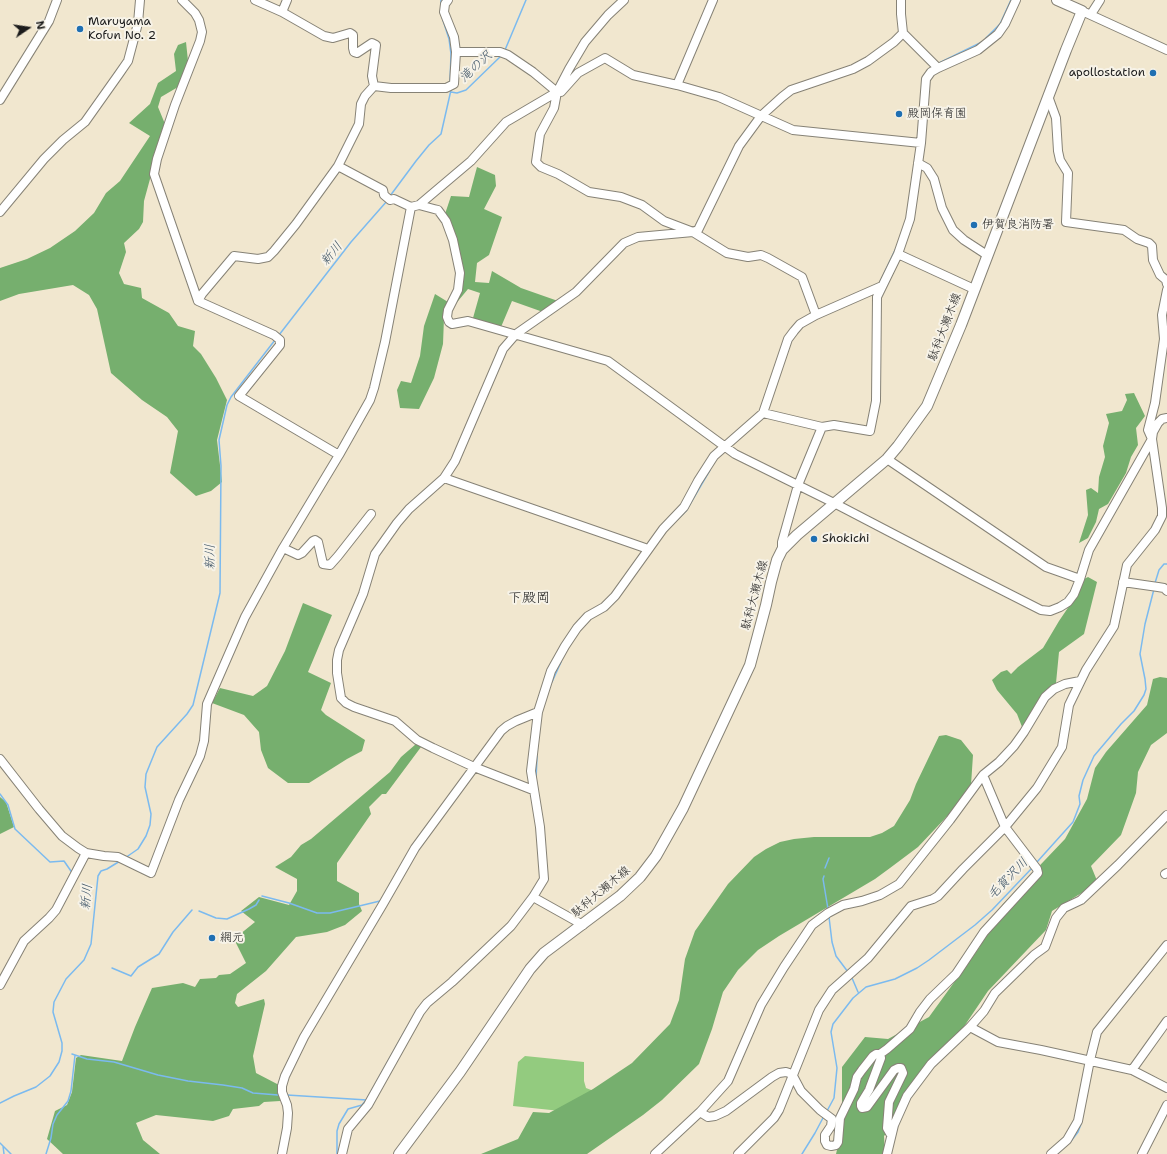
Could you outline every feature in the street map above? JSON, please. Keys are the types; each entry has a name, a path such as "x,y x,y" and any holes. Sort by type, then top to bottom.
{"main road":[{"path":"1058,0 1082,11"},
{"name":"駄科大瀬木線","path":"399,1154 460,1072 530,969 544,953 620,896 640,877 656,856 677,820 750,665 771,582 782,550 797,535 887,459 927,406 1082,11"}],"street":[{"path":"0,100 49,21 57,0"},
{"path":"0,212 44,159 63,140 85,122 128,61 138,22 140,0"},
{"path":"182,0 195,13 199,20 202,32 200,41 175,105 157,159 154,174 198,301 277,338 280,345 239,396 339,455"},
{"path":"255,0 282,12 324,36 333,38 350,33 353,35 352,48 354,52 357,53 372,43 376,45 372,76 374,86"},
{"path":"282,12 287,0"},
{"path":"374,86 391,88 451,86 456,52 454,37 444,12 444,4 448,0"},
{"path":"624,0 608,15 585,42 557,92 554,108 540,134 536,162 541,167 558,174 589,192 621,197 642,205 664,220 693,232 727,253 748,257 761,255 802,277 816,315"},
{"path":"677,85 713,0"},
{"path":"901,0 903,33 938,68"},
{"path":"765,413 822,427 834,426 870,431 876,401 877,297 898,254 910,219 921,143 926,79 931,72 978,50 998,34 1005,24 1016,0"},
{"path":"1093,11 1100,0"},
{"path":"1082,11 1167,50"},
{"path":"533,790 474,767 416,740 394,722 346,704 341,698 337,673 339,650 363,594 375,554 397,522 409,509 444,478 454,460 503,348 516,334 576,292 624,242 638,237 693,232 698,230 739,146 761,116 791,90 853,70 889,46 903,33"},
{"path":"456,52 503,53 533,72 557,92"},
{"path":"0,759 62,836 86,853 118,857 150,873 179,800 200,756 204,741 207,704 245,617 283,548 370,400 385,342 415,206 471,161 506,122 557,92 561,92 578,73 605,58 633,75 677,85 719,97 793,130 921,143"},
{"path":"198,301 202,294 234,256 258,259 268,257 274,252 338,166 359,124 361,104 365,96 374,86"},
{"path":"1048,96 1056,118 1058,152 1060,160 1068,173 1066,222 1124,230 1149,243 1152,246 1153,260 1160,275 1166,280 1167,284"},
{"path":"918,163 927,168 934,179 942,208 952,230 987,255"},
{"path":"338,166 383,190 384,195 388,198 415,206 438,210 446,221 455,246 460,273 458,290 448,310 447,317 449,322 452,324 468,321 608,361 742,457 1041,610 1050,610 1060,607 1068,602 1074,594 1089,550 1152,439 1153,432 1158,423 1162,419 1167,418"},
{"path":"898,254 974,289"},
{"path":"342,1154 348,1129 368,1105 403,1039 420,1012 427,1003 452,982 510,926 533,897 544,879 540,827 531,771 538,712 551,671 577,628 588,616 604,607 615,596 663,529 684,508 698,481 714,456 765,413 788,338 800,324 816,315 882,286"},
{"path":"738,1154 774,1118 779,1110 792,1074 819,1010 832,990 868,958 911,906 938,896 1005,827 1037,788 1062,747 1069,705 1080,681 1114,626 1127,565 1155,530 1162,516 1152,439 1148,430 1155,403 1164,339 1162,315 1167,290"},
{"path":"782,550 782,542 798,485 822,427"},
{"path":"887,459 1046,567 1080,579"},
{"path":"444,478 648,549"},
{"path":"283,548 298,555 315,540 318,542 323,564 330,565 371,514"},
{"path":"1123,582 1155,586 1164,588 1167,591"},
{"path":"655,1154 700,1112 728,1081 762,1006 784,967 812,925 828,913 843,905 880,895 899,884 950,820 983,775 999,762 1014,746 1045,697 1054,689 1065,684 1080,681"},
{"path":"282,1154 288,1113 287,1104 282,1092 282,1086 285,1076 304,1037 415,848 474,767 507,726 538,712"},
{"path":"700,1112 708,1117 715,1116 726,1111 779,1073 786,1072 792,1074 801,1091 832,1119 832,1123 825,1135 825,1141 827,1145 836,1145 838,1142 840,1118 854,1089 857,1077 873,1056 880,1054 904,1036 930,999 956,974 984,932 1038,873 1034,865 1005,827 983,775"},
{"path":"887,1154 891,1135 907,1096 931,1064 970,1027 984,1011 995,993 1034,955 1045,947 1056,918 1064,908 1081,900 1166,817"},
{"path":"0,985 24,941 56,910 86,853"},
{"path":"533,897 583,925"},
{"path":"1051,1154 1067,1140 1078,1121 1097,1032 1167,945"},
{"path":"1132,1070 1167,1021"},
{"path":"970,1027 998,1042 1132,1070 1167,1088"},
{"path":"880,1054 881,1058 869,1090 860,1104 862,1108 867,1107 894,1070 901,1068 903,1073 889,1102 887,1128 891,1135"},
{"path":"1142,1154 1167,1105"}],"green space":[{"path":"186,42 188,61 178,87 161,97 158,107 165,124 144,201 143,222 139,229 124,243 126,252 119,273 124,284 141,288 142,298 169,313 178,326 195,331 193,346 201,354 216,378 227,400 217,440 222,482 211,491 196,496 170,473 178,431 167,417 142,400 111,373 97,309 89,295 73,285 19,294 0,301 0,268 27,259 50,248 75,231 94,213 106,193 120,181 150,136 129,123 150,104 158,83 176,71 174,54 178,45"},
{"path":"477,167 495,175 496,186 484,209 502,217 489,255 477,263 475,282 489,283 492,271 521,288 558,301 543,312 512,301 501,327 473,318 480,293 468,289 444,318 443,344 434,378 419,409 400,408 397,390 401,381 411,383 420,356 424,326 435,294 448,302 464,280 458,245 445,214 451,196 469,197"},
{"path":"1134,393 1145,416 1136,428 1138,445 1131,457 1126,473 1108,504 1099,509 1096,522 1088,538 1079,543 1088,515 1086,490 1091,488 1098,493 1099,477 1105,457 1103,446 1109,423 1106,414 1122,411 1127,400 1125,394"},
{"path":"1088,577 1097,582 1084,634 1059,652 1056,683 1024,732 1017,714 997,690 992,680 1001,672 1007,670 1011,674 1043,648 1080,590 1084,579"},
{"path":"303,603 332,615 308,672 331,683 321,710 326,715 365,740 362,751 309,783 288,783 268,768 261,750 259,732 244,715 212,703 220,688 253,696 267,686 285,651"},
{"path":"1160,677 1167,678 1167,733 1151,745 1138,772 1136,793 1121,835 1091,866 1098,883 1052,911 1046,930 988,991 963,1028 919,1074 894,1125 884,1136 885,1154 836,1154 842,1129 842,1067 865,1037 888,1039 929,1017 979,948 1003,904 1065,839 1087,799 1095,768 1106,752 1147,705 1153,679"},
{"path":"946,735 961,740 973,755 971,785 953,810 918,847 875,879 758,950 738,970 723,992 712,1029 699,1064 662,1100 587,1154 481,1154 518,1139 533,1112 549,1113 593,1089 632,1063 670,1024 679,1000 685,959 695,931 728,884 754,857 780,842 814,837 870,837 882,833 894,826 910,800 939,736"},
{"path":"416,744 421,747 386,794 382,794 369,807 371,814 337,863 337,881 359,893 359,904 362,911 345,925 327,932 296,937 266,971 237,994 235,1003 238,1007 264,999 265,1004 253,1056 256,1073 279,1085 280,1101 264,1102 259,1106 233,1109 229,1116 213,1121 156,1115 136,1123 143,1140 160,1154 63,1154 47,1139 55,1111 67,1105 72,1092 76,1058 81,1055 122,1061 152,988 183,983 195,987 200,979 216,978 219,975 230,974 246,963 234,939 255,922 241,911 259,897 289,905 297,891 297,879 275,867 291,857 301,845 311,839 390,772 401,757"},
{"path":"0,797 6,802 14,827 0,834"},
{"path":"525,1056 584,1062 584,1081 586,1088 599,1093 570,1112 513,1106 518,1062"}],"waterway":[{"name":"新川","path":"441,0 441,14"},
{"name":"滝の沢","path":"505,50 526,0"},
{"path":"986,38 1000,24 1011,0"},
{"name":"新川","path":"442,17 449,39 451,54 450,82"},
{"path":"939,63 982,42"},
{"name":"滝の沢","path":"451,92 457,93 466,90 502,55"},
{"name":"新川","path":"390,196 429,145 441,134 451,90"},
{"name":"新川","path":"279,335 351,242 387,201"},
{"path":"880,282 897,246"},
{"name":"新川","path":"125,858 138,849 146,836 150,825 151,814 145,787 146,774 157,747 187,714 193,705 220,593 221,466 219,440 227,405 231,397 275,340"},
{"path":"678,519 686,511 710,470"},
{"name":"毛賀沢川","path":"1155,583 1159,570 1164,564 1167,564"},
{"name":"毛賀沢川","path":"1037,862 1073,822 1080,804 1079,796 1083,780 1094,756 1134,711 1144,695 1146,689 1140,654 1145,624 1154,589"},
{"path":"552,682 561,662"},
{"path":"536,780 537,756"},
{"path":"0,794 8,805 15,829 50,862 64,861 73,874"},
{"path":"825,868 829,858"},
{"name":"新川","path":"0,1103 36,1087 50,1076 59,1062 62,1051 62,1043 53,1012 54,1002 66,979 84,960 91,944 98,876 101,871 120,861"},
{"name":"毛賀沢川","path":"827,1111 834,1098 837,1068 831,1032 833,1024 853,998 866,987 895,979 929,960 992,910 1033,867"},
{"path":"824,876 823,879 828,909"},
{"path":"262,896 289,903 317,913 330,913 380,901"},
{"path":"199,911 216,918 227,919 256,905 259,900"},
{"path":"112,968 131,976 138,967 159,954 173,932 192,910"},
{"path":"829,917 832,942 836,956 848,972"},
{"path":"852,978 858,992"},
{"path":"368,1097 407,1027"},
{"path":"72,1054 87,1059 114,1062 158,1075 188,1081 242,1088 253,1093 278,1095"},
{"path":"46,1154 51,1138 53,1124 57,1115 68,1101 71,1091 75,1055"},
{"path":"287,1095 367,1100"},
{"path":"337,1154 337,1131 339,1124 348,1109 362,1105 366,1100"},
{"name":"毛賀沢川","path":"802,1154 824,1116"},
{"path":"1071,1141 1078,1132 1081,1124"},
{"name":"新川","path":"0,1143 11,1154"},
{"path":"1057,1154 1068,1144"},
{"name":"新川","path":"3,1146 4,1154"}],"place":[{"name":"Maruyama Kofun No. 2","path":"80,29"},
{"name":"apollostation","path":"1153,73"},
{"name":"殿岡保育園","path":"899,114"},
{"name":"伊賀良消防署","path":"974,225"},
{"name":"Shokichi","path":"814,539"},
{"name":"網元","path":"212,938"}],"district":[{"name":"下殿岡","path":"529,598"}]}
